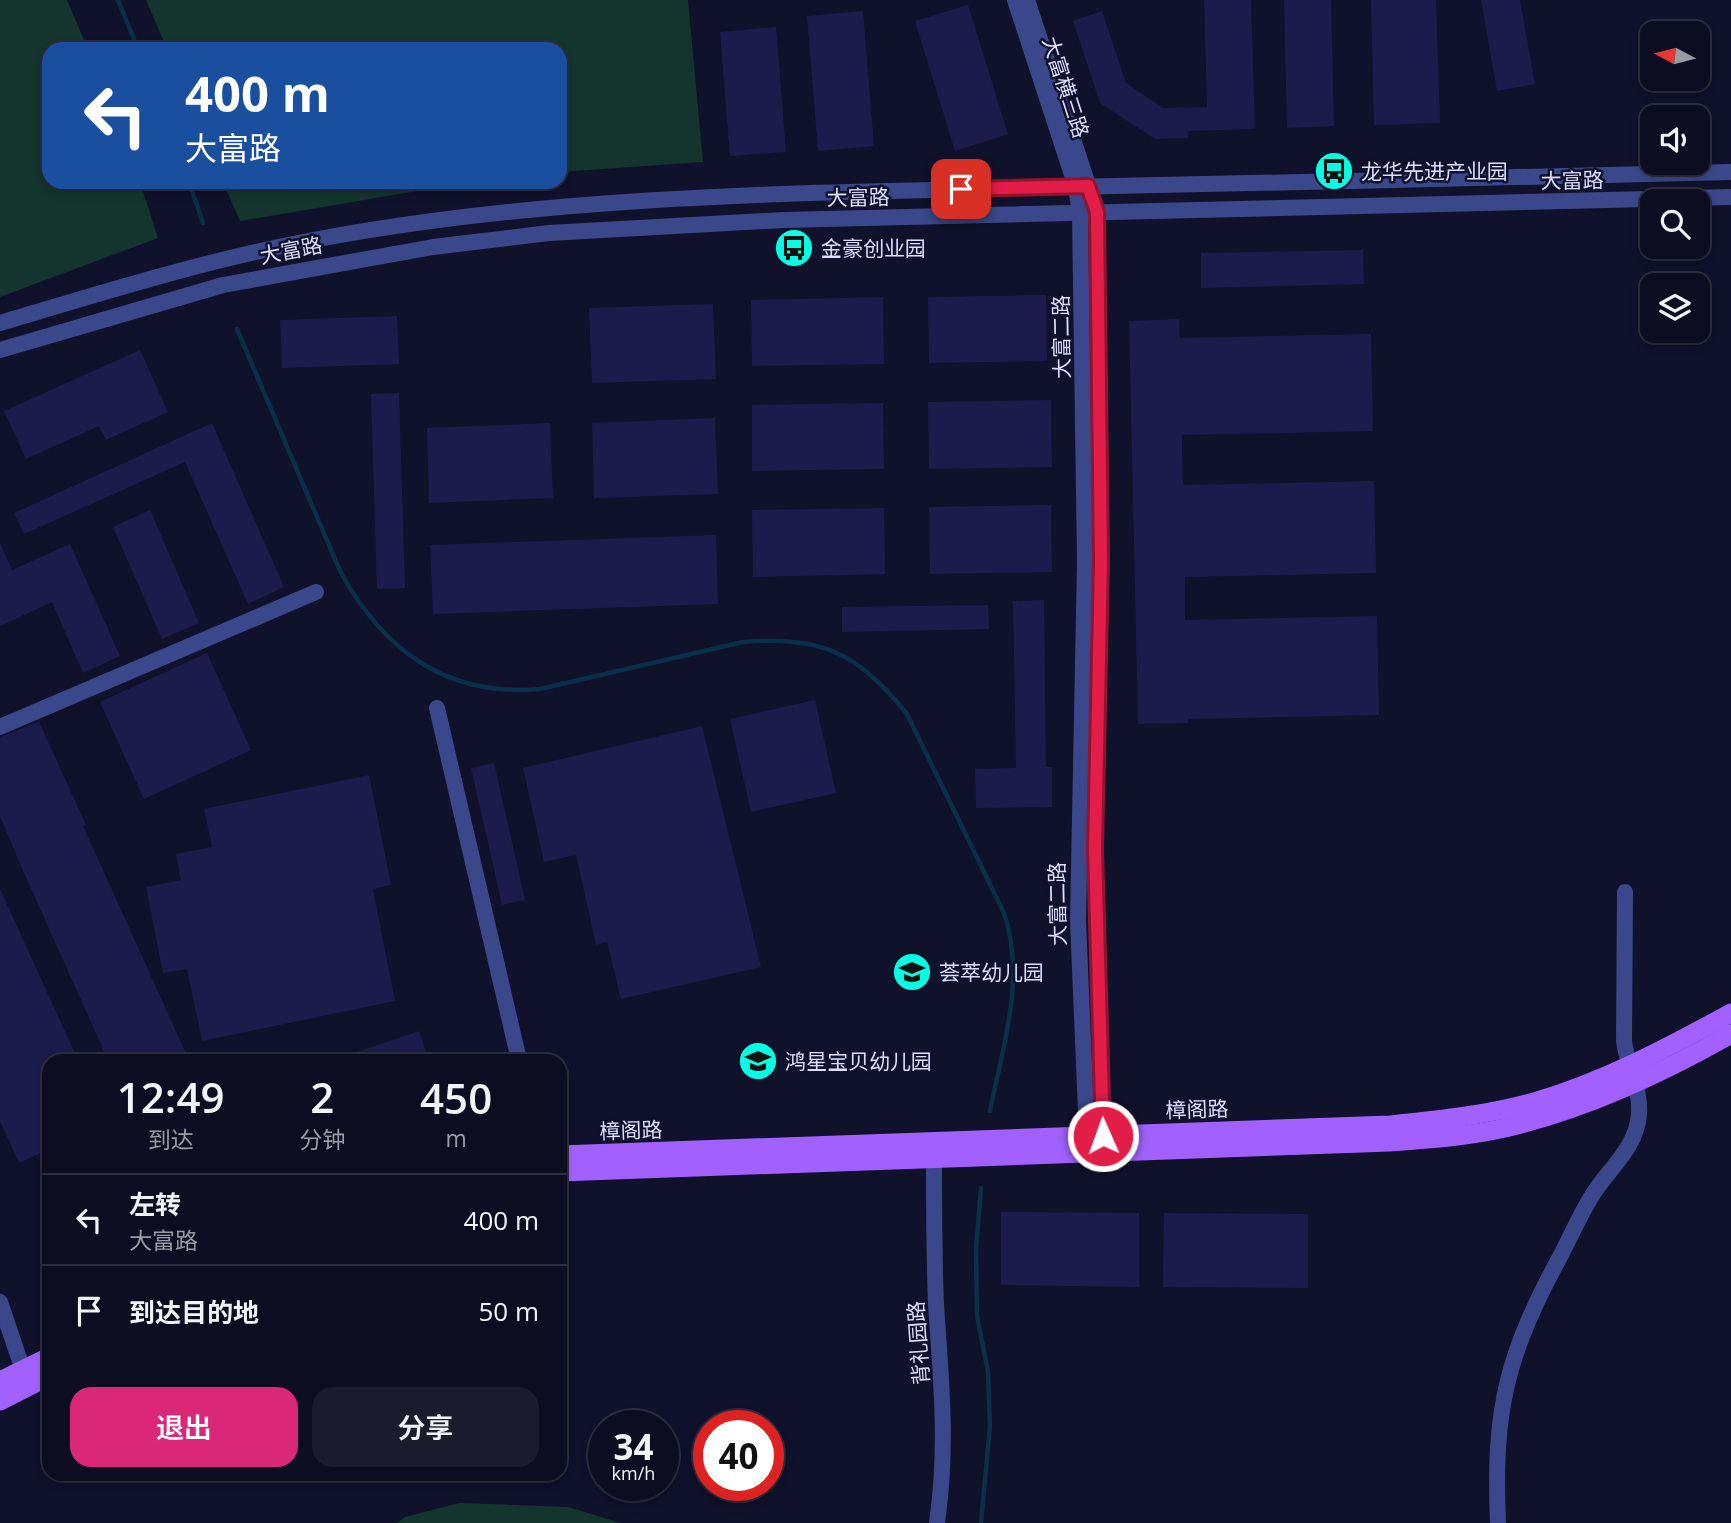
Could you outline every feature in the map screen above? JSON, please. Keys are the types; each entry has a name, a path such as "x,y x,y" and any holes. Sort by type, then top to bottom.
{"main road":[{"name":"樟阁路","path":"1631,1074 1731,1013"},
{"name":"樟阁路","path":"567,1155 1096,1142 1390,1125 1445,1119 1536,1101 1631,1074 1731,1034"},
{"name":"樟阁路","path":"567,1172 934,1159 1096,1142"},
{"path":"0,1381 42,1360"},
{"path":"0,1401 42,1380"}],"street":[{"name":"大富横三路","path":"1015,0 1082,186"},
{"name":"大富横三路","path":"1027,0 1082,186"},
{"name":"大富路","path":"0,323 99,292 218,261 313,240 429,221 783,194 1731,172"},
{"name":"大富二路","path":"1082,186 1097,212 1101,573 1095,863 1096,1142"},
{"name":"大富二路","path":"1082,186 1080,213 1085,561 1078,921 1096,1142"},
{"name":"大富路","path":"0,350 223,285 433,247 655,225 1731,198"},
{"path":"0,727 316,592"},
{"path":"437,708 518,1054"},
{"path":"1498,1523 1495,1466 1498,1424 1516,1347 1534,1303 1595,1191 1621,1159 1640,1115 1624,1041 1625,892"},
{"name":"背礼园路","path":"934,1159 934,1267 945,1471 937,1523"},
{"path":"0,1302 23,1370"}],"green space":[{"path":"0,0 67,0 85,42 42,42 42,189 142,189 158,238 0,297"},
{"path":"146,0 688,0 703,162 567,172 567,42 164,42"},
{"path":"226,189 429,189 240,221"},
{"path":"459,1503 568,1507 621,1523 397,1523 405,1517"}],"building":[{"path":"1204,0 1251,0 1255,129 1188,131 1188,138 1155,139 1100,103 1073,21 1102,11 1126,83 1163,108 1207,107"},
{"path":"1284,0 1331,0 1334,126 1287,128"},
{"path":"1371,0 1436,0 1440,123 1374,125"},
{"path":"1481,0 1520,0 1535,84 1497,91"},
{"path":"968,5 1008,134 955,151 915,21"},
{"path":"863,11 874,146 818,151 807,16"},
{"path":"776,27 786,152 730,156 720,32"},
{"path":"1363,250 1364,284 1201,288 1201,253"},
{"path":"1046,295 1047,361 929,363 928,297"},
{"path":"883,297 884,364 752,366 751,300"},
{"path":"713,304 716,379 592,383 589,308"},
{"path":"397,316 399,364 282,368 280,320"},
{"path":"1179,319 1180,338 1371,334 1373,431 1182,435 1182,450 1183,485 1374,481 1376,573 1185,577 1185,620 1377,616 1379,715 1188,719 1188,723 1138,724 1129,321"},
{"path":"140,350 168,412 106,440 99,426 26,459 4,411"},
{"path":"399,393 405,588 377,589 371,394"},
{"path":"1051,400 1052,467 929,469 928,402"},
{"path":"883,403 884,469 752,471 752,405"},
{"path":"715,418 718,494 594,498 592,423"},
{"path":"212,423 284,587 248,604 185,462 24,534 14,513"},
{"path":"550,423 553,498 429,503 427,428"},
{"path":"1051,505 1052,572 930,574 929,507"},
{"path":"884,508 885,574 753,577 752,510"},
{"path":"150,510 199,623 162,639 113,527"},
{"path":"716,535 718,604 433,614 430,545"},
{"path":"0,543 12,570 70,544 120,656 83,673 52,602 0,626"},
{"path":"1044,600 1046,767 1052,767 1052,807 976,808 975,769 1016,768 1013,601"},
{"path":"988,605 989,629 842,632 842,607"},
{"path":"207,653 251,750 144,799 100,702"},
{"path":"815,700 836,793 751,812 730,719"},
{"path":"39,722 186,1054 105,1054 0,816 0,737"},
{"path":"702,726 761,967 621,999 607,942 596,945 576,855 544,862 523,768"},
{"path":"494,763 525,900 502,905 471,768"},
{"path":"369,775 391,885 373,889 395,1001 202,1041 187,969 163,973 146,887 181,880 176,854 212,847 204,809"},
{"path":"0,889 75,1054 42,1054 42,1152 19,1163 0,1121"},
{"path":"419,1031 427,1054 351,1054"},
{"path":"1001,1212 1139,1213 1139,1287 1001,1285"},
{"path":"1164,1213 1308,1214 1308,1288 1163,1287"}],"waterway":[{"path":"118,0 135,42"},
{"path":"191,189 203,223"},
{"path":"237,329 340,571 377,624 398,646 421,663 447,676 475,685 506,690 540,689 743,642 794,642 836,652 872,676 889,693 907,714 1004,913 1013,962 1013,987 1006,1037 990,1111"},
{"path":"981,1188 976,1249 977,1316 988,1372 990,1426 981,1523"}],"place":[{"name":"龙华先进产业园","path":"1334,171"},
{"name":"金豪创业园","path":"794,248"},
{"name":"荟萃幼儿园","path":"912,972"},
{"name":"鸿星宝贝幼儿园","path":"758,1061"}],"route":[{"path":"961,189 1088,186 1097,212 1101,637 1095,849 1103,1136"}]}
